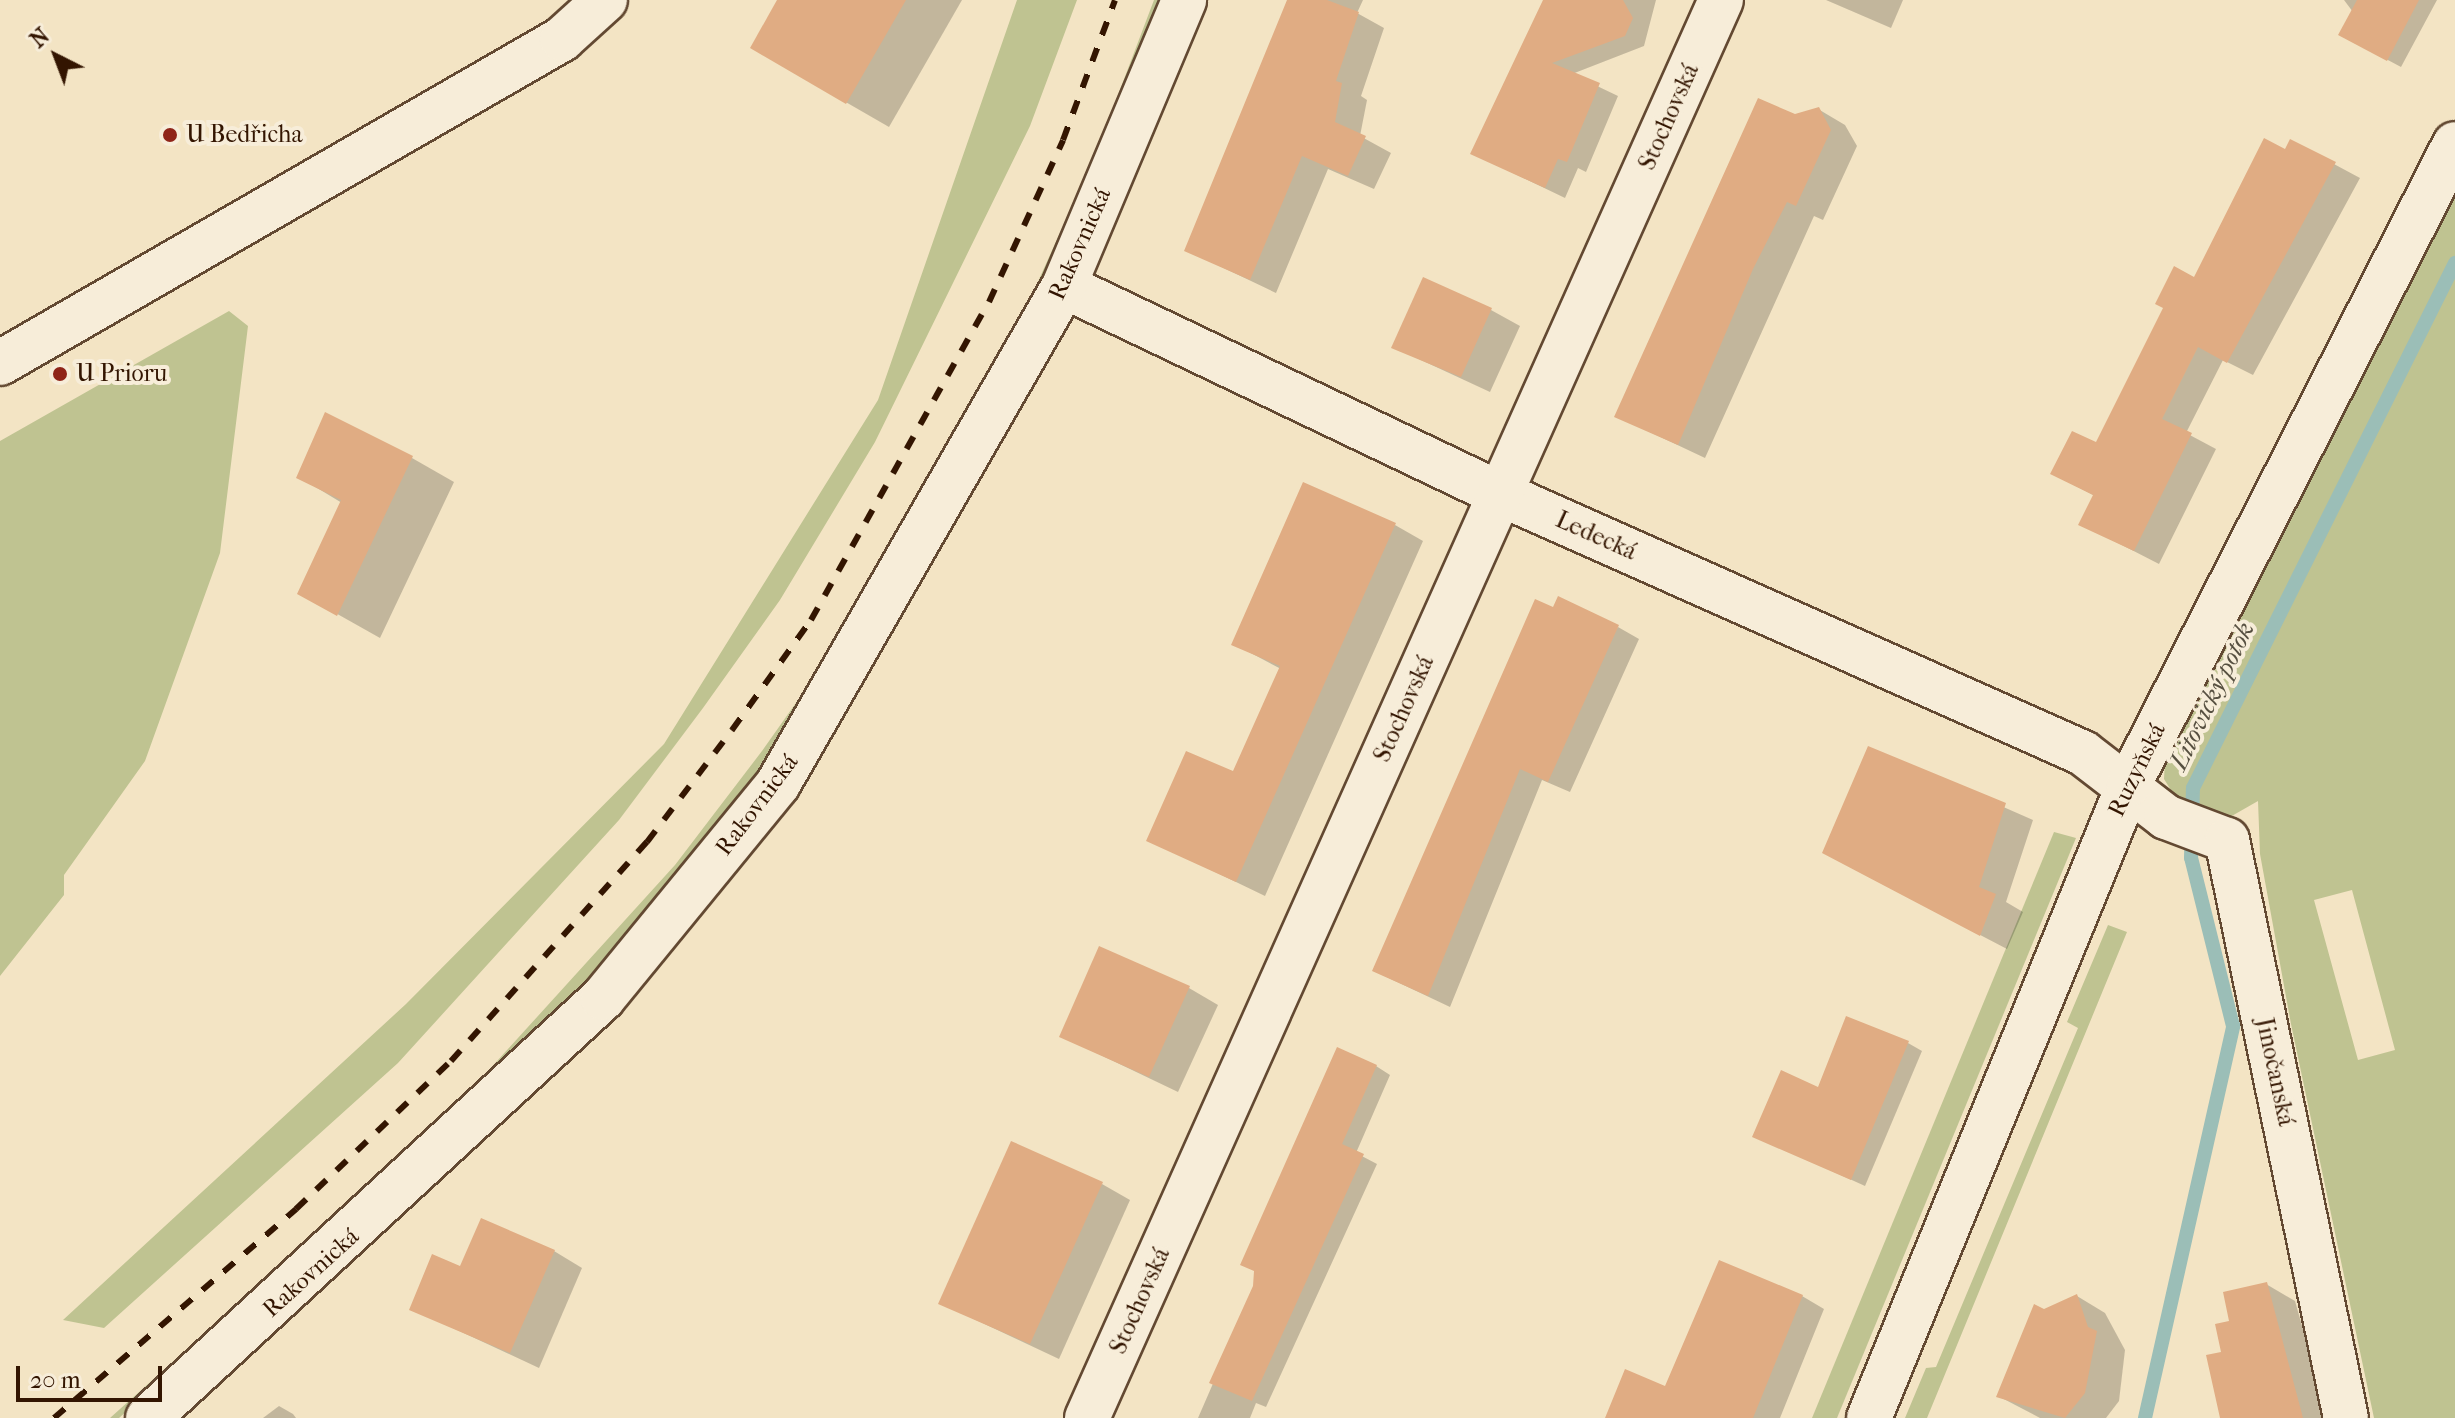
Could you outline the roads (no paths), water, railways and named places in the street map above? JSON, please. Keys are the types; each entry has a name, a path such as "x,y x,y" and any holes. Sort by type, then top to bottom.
{"street":[{"path":"0,363 562,39 605,0"},
{"name":"Rakovnická","path":"148,1418 603,998 769,796 1064,286 1184,0"},
{"name":"Stochovská","path":"1087,1418 1721,0"},
{"name":"Ruzyňská","path":"1869,1418 2129,784 2455,144"},
{"name":"Ledecká","path":"1064,286 1501,494 2083,753 2129,784"},
{"name":"Jinočanská","path":"2129,784 2166,817 2227,840 2346,1418"}],"waterway":[{"name":"Litovický potok","path":"2145,1418 2233,1026 2191,858 2193,788 2455,263"}],"railway":[{"path":"54,1418 296,1209 451,1061 647,842 732,730 811,620 989,302 1063,140 1115,0"}],"place":[{"name":"U Bedřicha","path":"170,135"},
{"name":"U Prioru","path":"60,374"}]}
